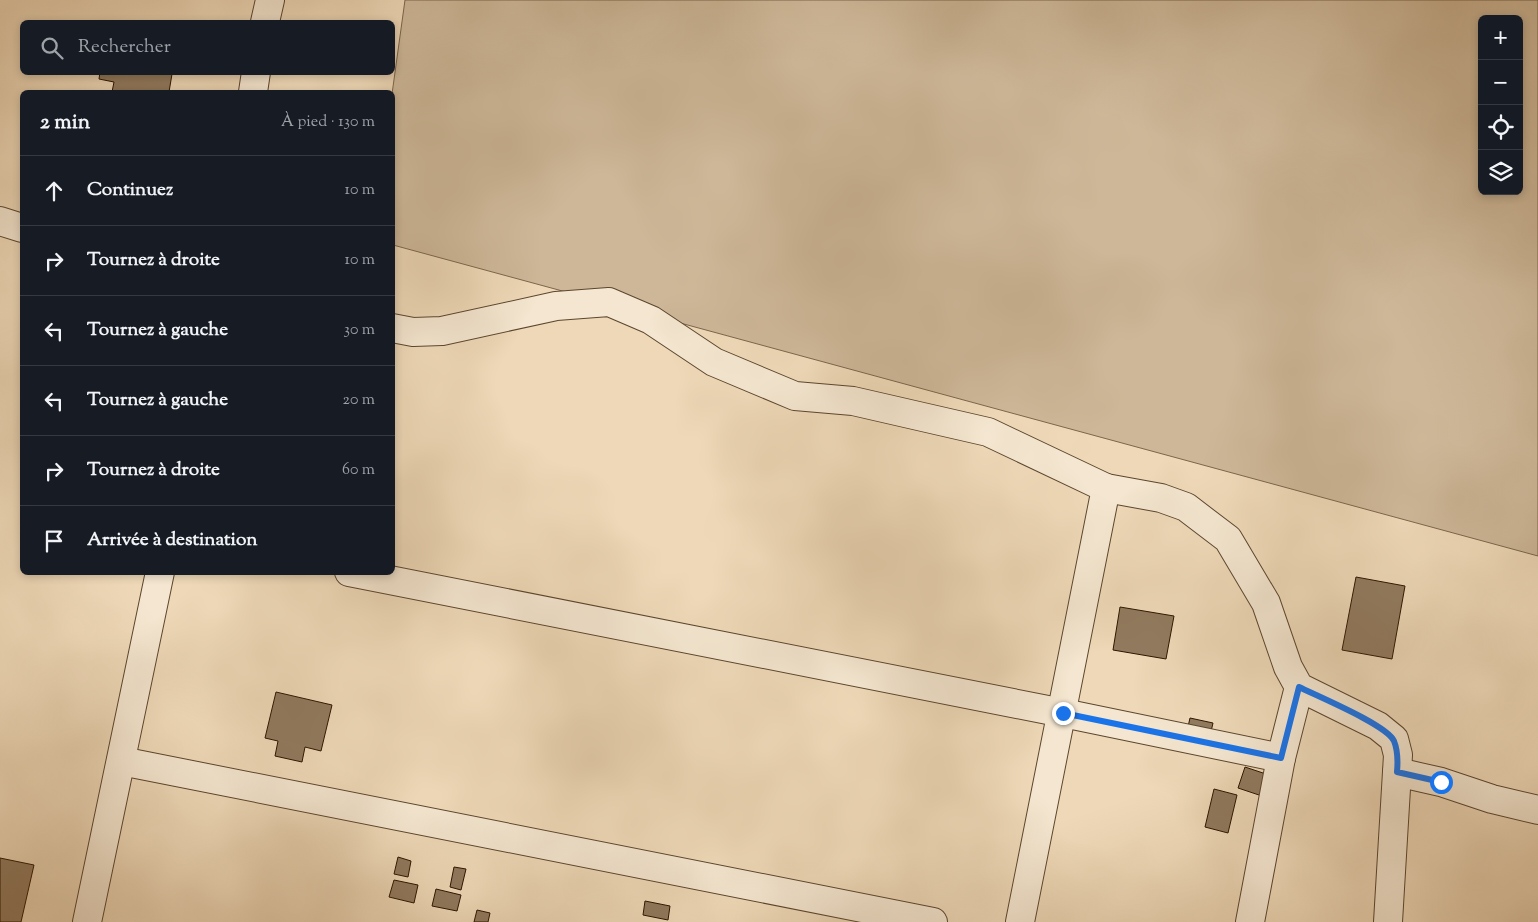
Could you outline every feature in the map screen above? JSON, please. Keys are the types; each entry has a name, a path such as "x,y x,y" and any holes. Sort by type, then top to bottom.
{"street":[{"path":"266,20 270,0"},
{"path":"253,90 256,75"},
{"path":"0,221 20,227"},
{"path":"395,329 413,332 442,331 482,324 556,306 609,302 651,320 714,362 795,396 853,401 988,432 1106,488 1161,498 1186,507 1228,539 1266,603 1288,667 1299,687 1378,726 1394,739 1398,755 1388,922"},
{"path":"1020,922 1063,713 1106,488"},
{"path":"87,922 159,575"},
{"path":"364,575 1281,758"},
{"path":"1250,922 1281,758 1299,687"},
{"path":"122,761 934,922"},
{"path":"1397,772 1441,782 1492,799 1538,810"}],"shaded area":[{"path":"405,0 1538,0 1538,556 395,246 395,90 393,90"}],"building":[{"path":"100,75 172,75 169,90 112,90 114,82 99,79"},
{"path":"1356,577 1405,586 1392,659 1342,650"},
{"path":"1120,607 1174,616 1166,659 1113,650"},
{"path":"276,692 332,705 321,751 305,747 302,762 275,756 278,741 265,738"},
{"path":"1190,718 1213,723 1210,736 1187,731"},
{"path":"1245,767 1275,777 1268,798 1238,788"},
{"path":"1214,789 1237,795 1228,833 1205,827"},
{"path":"398,857 411,861 408,877 394,874"},
{"path":"0,858 34,865 21,922 0,922"},
{"path":"454,867 466,869 461,890 450,887"},
{"path":"394,880 418,885 414,903 389,897"},
{"path":"436,889 461,895 457,911 432,906"},
{"path":"645,901 670,906 668,920 643,915"},
{"path":"477,910 490,913 488,922 474,922"}],"route":[{"path":"1063,713 1281,758 1299,687 1378,726 1394,739 1398,755 1397,772 1441,782"}]}
